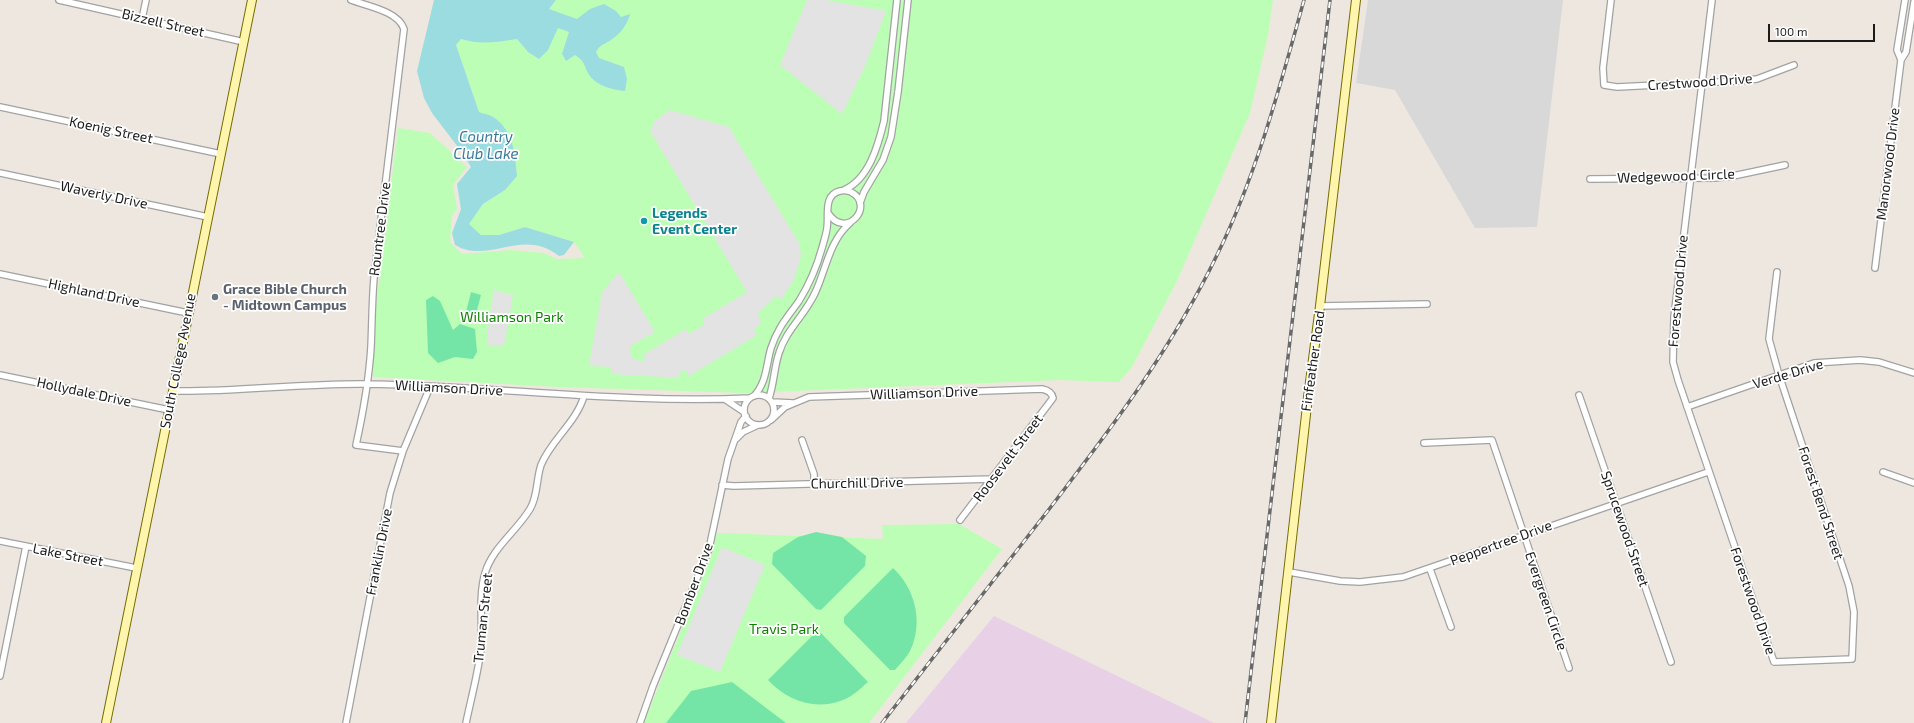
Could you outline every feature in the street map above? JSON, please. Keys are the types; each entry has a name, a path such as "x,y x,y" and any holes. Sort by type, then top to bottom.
{"main road":[{"name":"South College Avenue","path":"106,723 136,568 174,391 188,313 252,0"},
{"name":"Finfeather Road","path":"1271,723 1308,397 1356,0"}],"street":[{"name":"Bizzell Street","path":"59,0 244,42"},
{"path":"142,19 146,0"},
{"name":"Rountree Drive","path":"351,0 388,14 402,23 404,29 374,278 367,384 356,445 403,451"},
{"path":"745,414 746,402 752,397 764,381 771,350 780,326 806,290 827,230 827,208 830,197 839,191 853,186 861,178 876,150 884,121 897,0"},
{"path":"734,441 743,432 771,420 774,411 770,400 778,354 785,337 815,293 839,234 859,214 860,203 864,192 883,160 891,137 898,92 908,0"},
{"name":"Crestwood Drive","path":"1611,0 1603,68 1604,85 1617,87 1738,81 1757,78 1794,65"},
{"name":"Forestwood Drive","path":"1712,0 1674,317 1673,362 1708,472 1774,662"},
{"name":"Manorwood Drive","path":"1901,60 1897,50 1905,0"},
{"name":"Manorwood Drive","path":"1875,268 1901,60 1906,52 1914,2"},
{"path":"1902,13 1911,15"},
{"name":"Koenig Street","path":"0,107 221,154"},
{"name":"Wedgewood Circle","path":"1590,179 1733,176 1785,165"},
{"name":"Waverly Drive","path":"0,173 208,217"},
{"path":"844,190 854,194 860,203"},
{"path":"828,213 835,221 840,223 851,222"},
{"name":"Forest Bend Street","path":"1774,662 1852,659 1855,630 1854,612 1849,586 1779,374 1769,339 1777,272"},
{"name":"Highland Drive","path":"0,274 188,313"},
{"path":"1320,306 1427,304"},
{"name":"Verde Drive","path":"1687,407 1814,363 1860,360 1879,362 1914,373"},
{"name":"Hollydale Drive","path":"0,375 169,410"},
{"name":"Williamson Drive","path":"174,391 367,384 584,396 724,399 752,397"},
{"name":"Franklin Drive","path":"346,723 390,493 403,451 430,387"},
{"name":"Williamson Drive","path":"771,420 794,402 810,396 1034,389 1048,390 1052,395"},
{"path":"752,397 759,395 770,400"},
{"name":"Roosevelt Street","path":"960,520 1053,398 1052,395"},
{"name":"Sprucewood Street","path":"1579,395 1671,662"},
{"name":"Truman Street","path":"466,723 480,650 482,592 485,574 496,549 522,521 532,507 536,496 541,465 580,408 584,396"},
{"path":"724,399 745,414 749,421 758,425"},
{"name":"Williamson Drive","path":"770,400 794,402"},
{"name":"Bomber Drive","path":"640,723 653,686 709,549 728,459 745,414"},
{"path":"802,440 814,474 814,484"},
{"name":"Evergreen Circle","path":"1424,443 1492,440 1569,668"},
{"name":"Peppertree Drive","path":"1289,572 1340,582 1360,582 1403,577 1430,569 1523,535 1708,472"},
{"path":"1883,472 1914,483"},
{"name":"Churchill Drive","path":"722,485 734,486 992,480"},
{"name":"Lake Street","path":"0,541 136,568"},
{"path":"0,676 26,546"},
{"path":"1430,569 1451,627"}],"shaded area":[{"path":"807,0 826,0 886,11 865,66 842,114 780,65"},
{"path":"1368,0 1563,0 1537,227 1475,228 1395,90 1356,83"},
{"path":"670,110 729,127 799,243 801,254 793,281 781,300 776,296 758,313 761,323 754,330 757,335 689,376 685,370 680,372 680,378 612,374 612,367 589,366 602,292 619,272 655,332 632,345 630,349 631,357 640,361 646,360 643,355 686,329 689,334 705,324 702,319 747,292 650,131 655,121"},
{"path":"494,290 513,295 504,345 488,345 488,329"},
{"path":"722,547 765,565 720,672 677,655"},
{"path":"994,616 1214,723 906,723"}],"green space":[{"name":"Williamson Park","path":"556,0 1273,0 1268,35 1250,113 1177,281 1132,367 1119,382 1059,380 745,393 559,387 373,377 375,312 398,128 430,133 467,167 453,185 457,209 452,216 450,242 462,254 511,250 544,253 557,259 585,258 574,242 525,227 499,235 481,235 468,224 483,204 505,190 495,118 479,112 456,45 461,39 472,42 517,39 528,52 549,9"},
{"path":"471,292 481,295 476,314 466,312"},
{"path":"433,296 440,301 453,330 460,324 475,329 477,352 473,359 455,357 438,363 428,353 426,300"},
{"name":"Travis Park","path":"959,524 1002,549 869,723 644,723 702,577 717,533 883,539 882,525"},
{"path":"816,532 842,537 866,556 865,566 821,610 816,609 772,564 773,553 798,537"},
{"path":"893,568 907,585 912,596 917,618 914,640 909,653 895,670 890,670 844,623 844,617"},
{"path":"816,632 821,633 868,682 846,699 833,703 822,704 802,702 784,694 768,680"},
{"path":"732,682 786,723 666,723 691,691"}],"water":[{"name":"Country Club Lake","path":"434,0 556,0 549,9 577,19 590,9 604,4 616,11 621,17 630,14 627,22 620,32 609,42 601,46 596,52 599,58 624,67 627,79 625,91 601,85 590,76 581,60 575,55 566,61 562,54 569,32 558,28 548,50 539,59 528,52 517,39 496,42 475,42 461,39 456,45 479,112 496,119 507,131 514,152 517,176 505,190 483,204 469,224 481,235 499,235 525,227 574,242 564,255 559,256 545,248 532,245 519,245 481,251 468,250 455,245 452,233 461,209 457,184 471,167 461,151 432,113 424,98 417,71"}],"railway":[{"path":"882,723 1096,447 1141,385 1182,321 1218,253 1245,192 1267,129 1304,0"},
{"path":"1245,723 1330,0"}],"place":[{"name":"Legends Event Center","path":"644,221"},
{"name":"Grace Bible Church - Midtown Campus","path":"215,297"}]}
